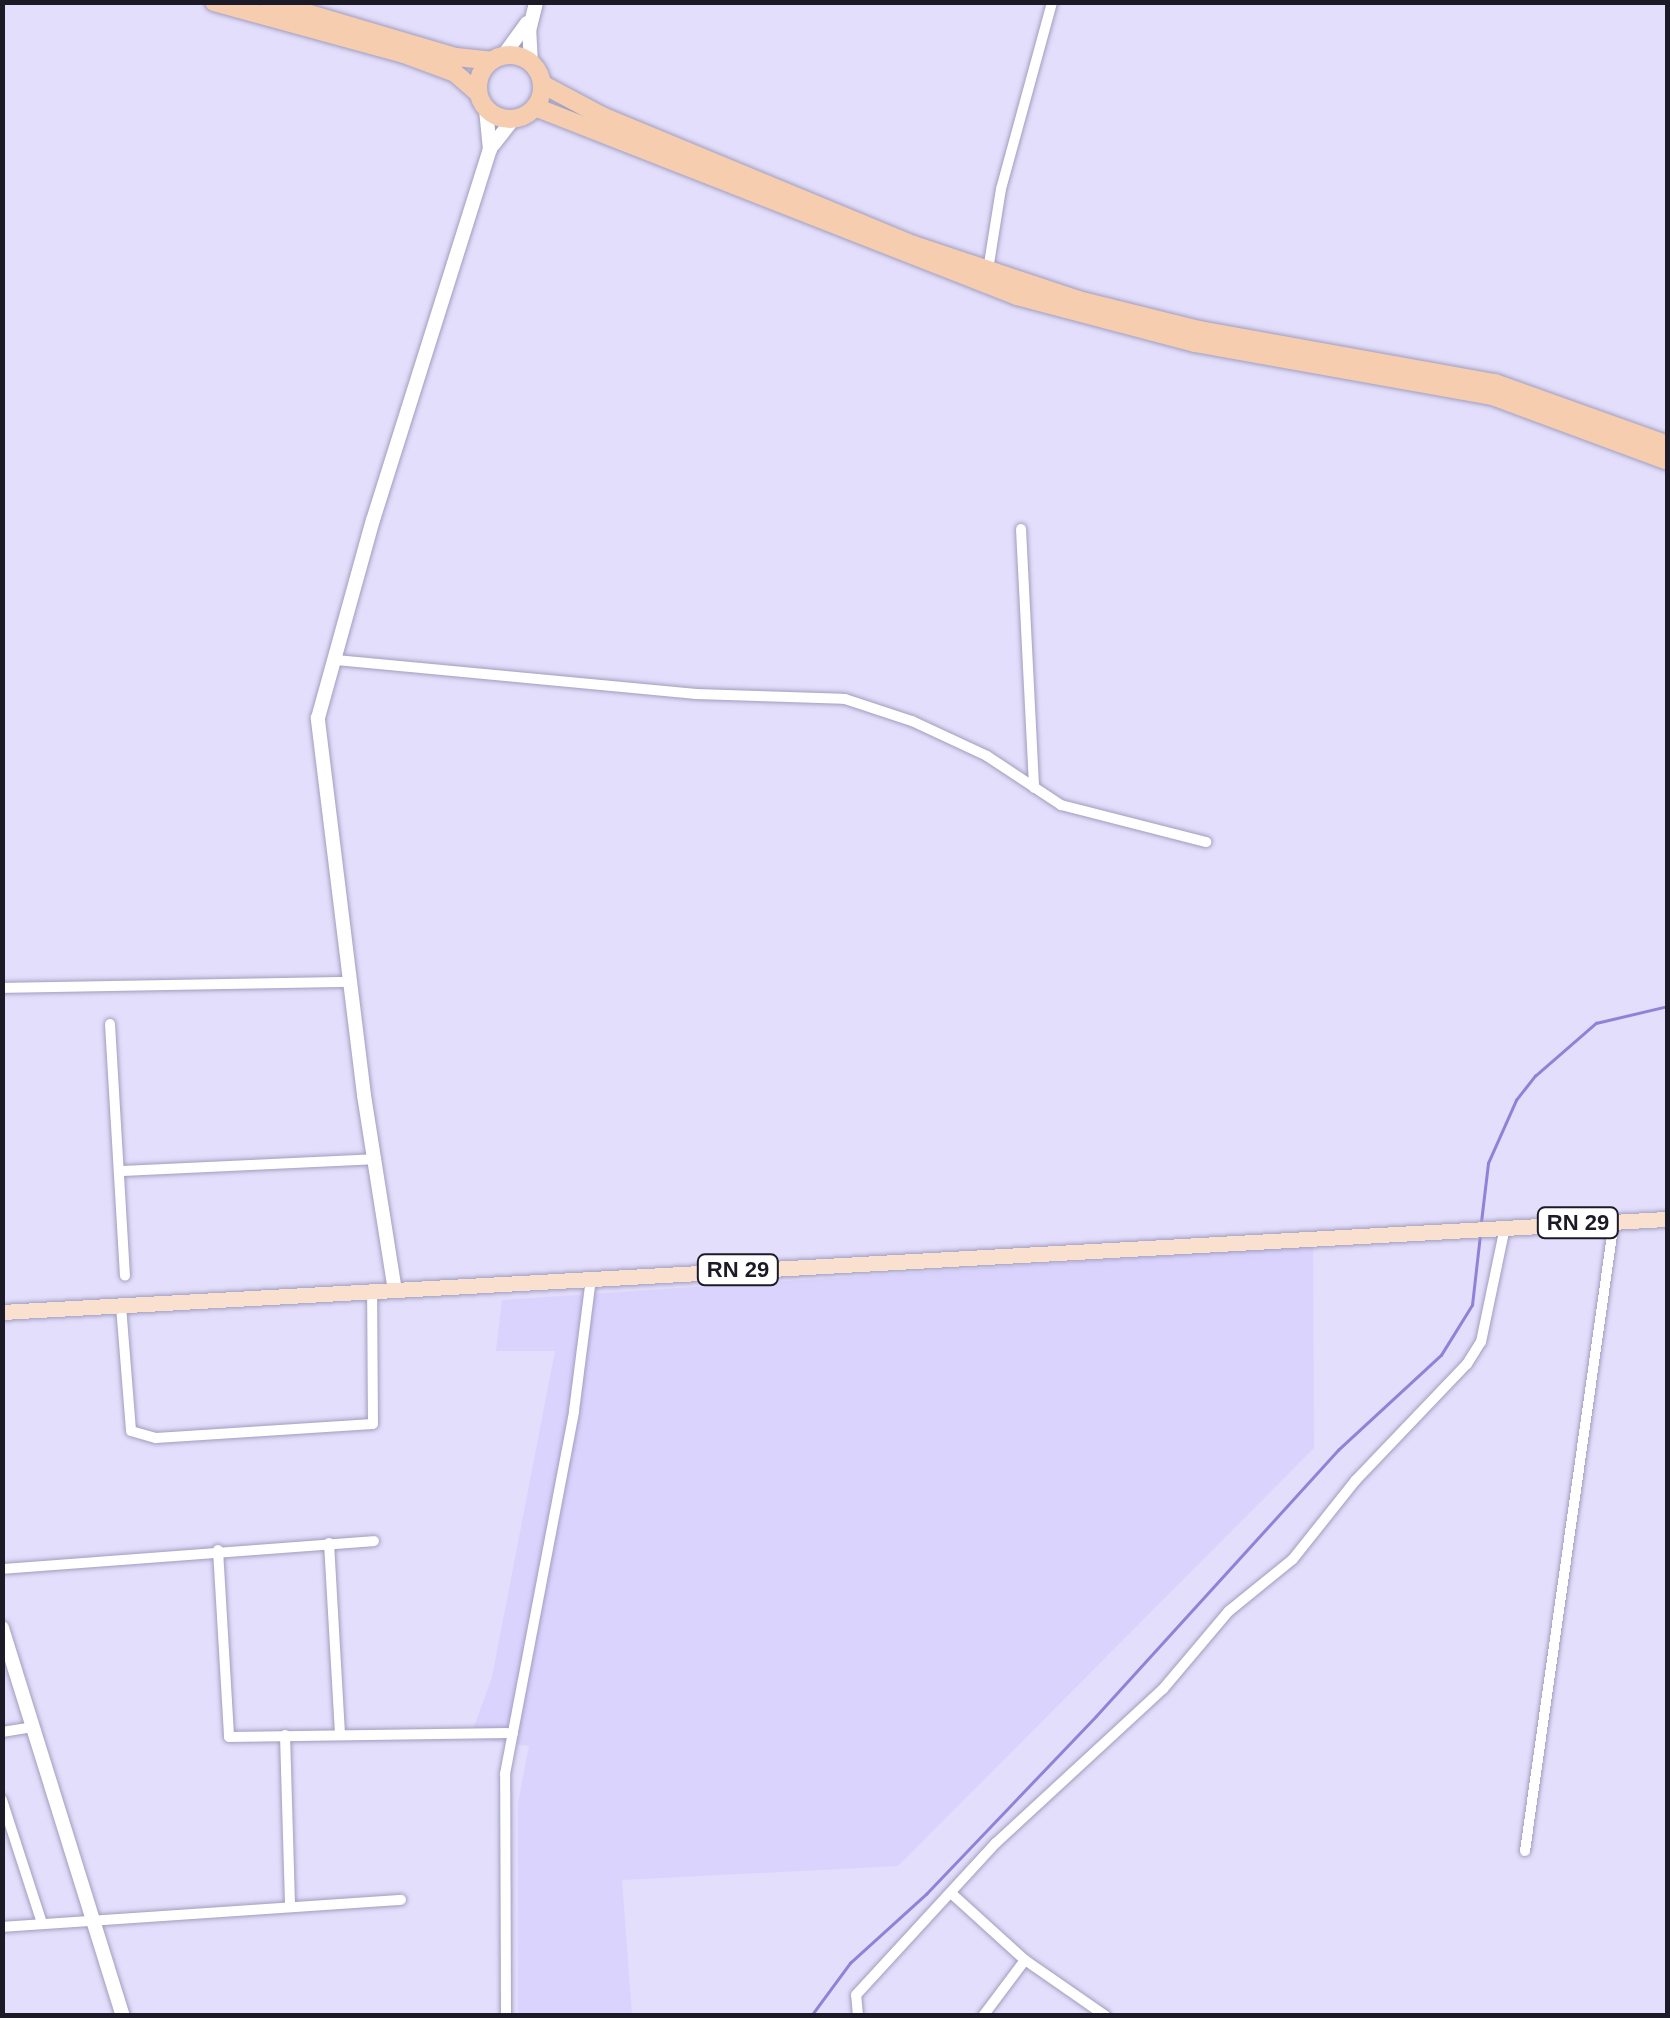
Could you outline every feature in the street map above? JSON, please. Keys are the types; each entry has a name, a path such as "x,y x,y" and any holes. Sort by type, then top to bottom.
{"highway":[{"path":"214,2 404,54 455,73 482,101 513,119 535,107 542,84"},
{"path":"269,2 456,57 531,64 542,84 602,116 988,270 1199,330 1495,383 1668,445"},
{"path":"482,101 480,74 498,58"},
{"path":"535,107 1016,296 1195,344 1492,396 1668,461"}],"main road":[{"path":"498,58 534,8"},
{"path":"531,64 534,8"},
{"path":"482,101 490,150"},
{"path":"395,1291 348,982 318,752 318,718 373,520 490,150 513,119"},
{"name":"RN 29","path":"2,1312 1668,1219"},
{"path":"2,1628 123,2016"}],"street":[{"path":"988,270 1010,150 1052,2"},
{"path":"1021,529 1034,788"},
{"path":"336,660 696,694 846,699 912,721 1062,805 1206,842"},
{"path":"2,988 348,982"},
{"path":"110,1024 122,1171 125,1276"},
{"path":"122,1171 374,1160"},
{"path":"1524,1851 1614,1221"},
{"path":"858,2016 856,1995 1014,1823 1163,1689 1228,1611 1293,1559 1356,1481 1456,1377 1481,1342 1489,1227"},
{"path":"506,2016 501,1822 513,1734 574,1411 591,1278"},
{"path":"121,1306 131,1431 156,1438 374,1424 372,1292"},
{"path":"2,1570 374,1540"},
{"path":"329,1543 340,1734"},
{"path":"218,1550 229,1737 513,1734"},
{"path":"2,1732 33,1727"},
{"path":"285,1736 290,1906"},
{"path":"2,1800 42,1923"},
{"path":"951,1893 1026,1960 1106,2016"},
{"path":"2,1928 92,1918 401,1900"},
{"path":"983,2016 1026,1960"}],"shaded area":[{"path":"1313,1246 1314,1448 898,1866 622,1880 632,2015 518,2015 518,1803 529,1746 470,1738 492,1677 555,1351 496,1351 502,1300"}],"waterway":[{"path":"1481,1222 1488,1163 1516,1100 1535,1076 1596,1023 1668,1006"},
{"path":"811,2016 850,1963 926,1894 1096,1716 1338,1450 1441,1355 1472,1305 1480,1235"}]}
